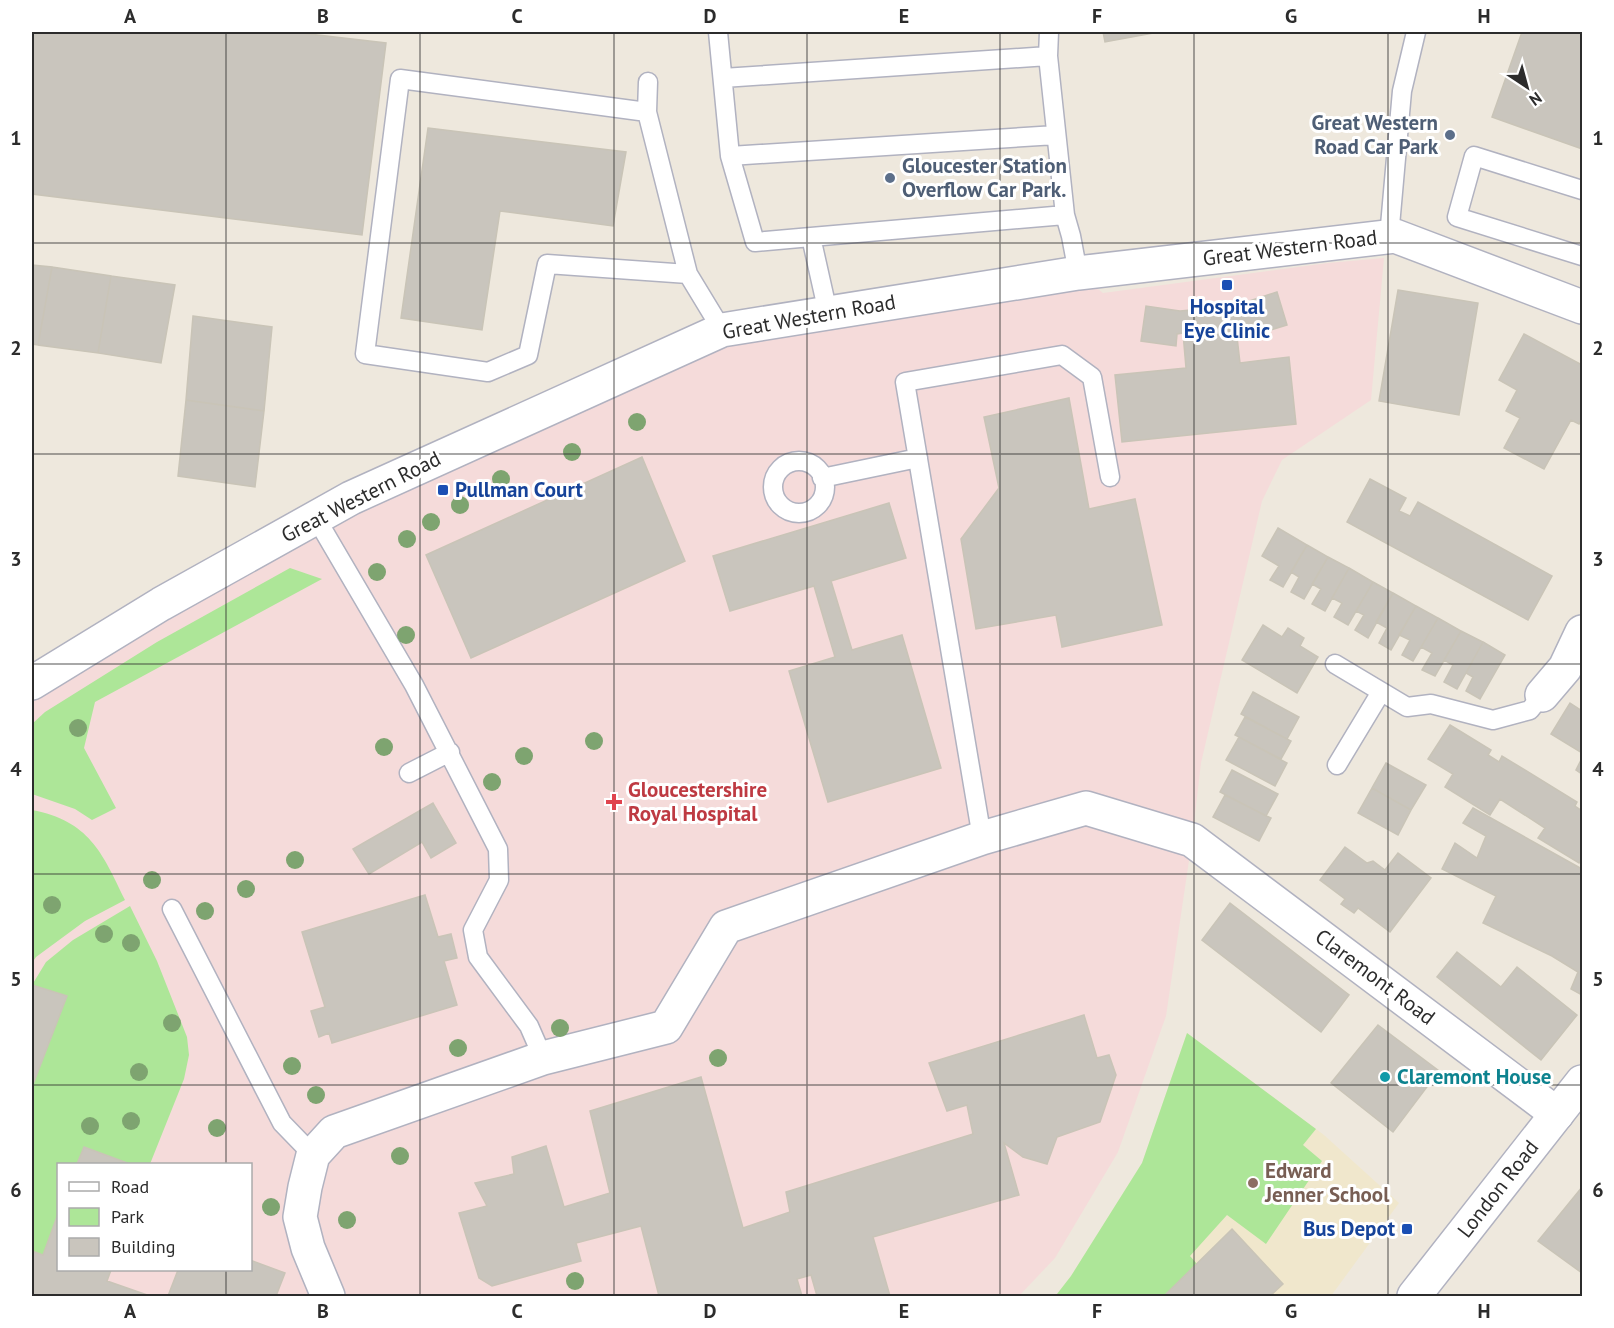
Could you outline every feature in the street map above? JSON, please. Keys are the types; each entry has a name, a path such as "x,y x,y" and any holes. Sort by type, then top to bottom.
{"street":[{"name":"Great Western Road","path":"32,683 161,604 351,498 722,330 1078,273 1395,236 1582,307"},
{"path":"1542,695 1574,673 1582,632"},
{"name":"Claremont Road","path":"982,838 1086,808 1192,840 1557,1114"},
{"path":"328,1296 308,1248 300,1217 313,1155 334,1132 543,1058 666,1027 726,927 982,838"},
{"name":"London Road","path":"1414,1296 1582,1082"}],"lane":[{"path":"718,32 730,156 755,242 1065,216"},
{"path":"1049,32 1048,56 1065,216 1078,273"},
{"path":"1389,237 1402,91 1416,32"},
{"path":"723,78 1048,56"},
{"path":"647,112 400,79 365,354 488,372 528,354 547,264 688,274"},
{"path":"648,82 647,112 688,274 722,330"},
{"path":"730,156 1056,135"},
{"path":"1582,190 1474,156 1457,217 1582,256"},
{"path":"811,237 828,313"},
{"path":"982,838 905,382 1062,355 1092,377 1110,477"},
{"path":"822,478 918,458"},
{"path":"316,518 403,664 498,849 499,880 473,930 478,957 529,1026 543,1058"},
{"path":"1335,664 1407,707 1431,704 1493,720 1530,710 1542,695"},
{"path":"1337,765 1381,692"},
{"path":"409,773 450,752"},
{"path":"172,909 282,1123 313,1155"}],"shaded area":[{"name":"Gloucestershire Royal Hospital","path":"1384,258 1371,400 1282,460 1262,501 1201,763 1166,1016 1118,1152 1055,1258 1019,1296 32,1296 32,683 161,604 722,330 1078,273 1103,293 1328,263"},
{"name":"Edward Jenner School","path":"1187,1033 1324,1135 1399,1203 1331,1296 1060,1296 1057,1294 1071,1276 1142,1163"}],"green space":[{"path":"290,568 322,579 95,702 84,748 116,808 92,820 75,809 32,794 32,724 45,712 157,642"},
{"path":"32,810 67,822 91,841 109,867 125,900 85,921 36,957 32,963"},
{"path":"130,906 157,961 187,1037 189,1055 184,1079 150,1163 127,1163 84,1148 77,1163 57,1163 57,1217 43,1255 32,1251 32,1087 67,996 32,985 46,962 73,940"},
{"name":"Edward Jenner School","path":"1187,1033 1316,1129 1303,1145 1322,1161 1266,1244 1227,1215 1190,1256 1197,1264 1164,1296 1060,1296 1057,1294 1071,1276 1142,1163"}],"building":[{"path":"32,32 292,32 386,43 362,235 32,194"},
{"path":"1103,32 1154,32 1154,33 1105,42"},
{"path":"1522,32 1582,32 1582,149 1492,117"},
{"path":"428,128 626,152 613,226 500,211 482,330 401,318"},
{"path":"32,265 52,267 38,345 32,344"},
{"path":"52,267 111,276 98,353 38,345"},
{"path":"111,276 175,285 161,363 98,353"},
{"path":"1398,290 1478,303 1459,415 1379,401"},
{"path":"1277,292 1287,325 1244,338 1241,328 1236,328 1240,363 1289,357 1296,424 1122,442 1115,375 1186,368 1183,333 1177,334 1176,346 1141,341 1146,306 1180,311 1234,306"},
{"path":"193,316 272,327 264,411 186,400"},
{"path":"1524,334 1582,365 1582,418 1579,424 1571,420 1544,469 1504,448 1520,418 1506,411 1517,390 1499,380"},
{"path":"1069,398 1089,509 1135,499 1162,625 1062,647 1056,615 976,629 961,539 999,488 984,417"},
{"path":"186,400 264,411 255,487 178,476"},
{"path":"642,457 685,561 471,658 426,555"},
{"path":"1370,479 1406,498 1399,511 1410,516 1418,502 1552,576 1528,620 1347,522"},
{"path":"889,503 906,558 831,581 852,650 902,635 941,768 828,802 789,671 835,657 814,586 730,611 713,556"},
{"path":"1278,528 1307,545 1283,587 1270,580 1279,566 1262,556"},
{"path":"1307,545 1328,557 1304,599 1291,592 1299,577 1291,572"},
{"path":"1328,557 1349,568 1325,611 1312,604 1321,589 1312,584"},
{"path":"1349,568 1373,582 1348,625 1334,617 1342,603 1332,598"},
{"path":"1373,582 1393,593 1368,638 1355,630 1364,615 1356,611"},
{"path":"1393,593 1416,606 1391,650 1379,643 1387,628 1376,622"},
{"path":"1416,606 1438,618 1413,661 1402,655 1410,640 1399,635"},
{"path":"1438,618 1461,631 1435,676 1422,670 1432,653 1421,647"},
{"path":"1263,625 1282,637 1288,628 1304,638 1300,646 1318,657 1297,693 1242,660"},
{"path":"1461,631 1483,642 1457,689 1444,682 1453,665 1444,660"},
{"path":"1483,642 1505,655 1480,699 1466,691 1473,677 1466,673"},
{"path":"1253,692 1299,717 1287,739 1241,714"},
{"path":"1570,703 1582,711 1582,753 1551,734"},
{"path":"1245,717 1291,741 1281,759 1235,735"},
{"path":"1450,725 1491,750 1488,755 1499,762 1502,756 1577,802 1575,806 1582,811 1582,857 1579,863 1538,838 1545,828 1500,799 1490,815 1445,787 1453,774 1428,759"},
{"path":"1239,737 1287,763 1275,786 1226,760"},
{"path":"1582,758 1582,774 1576,770"},
{"path":"1386,763 1426,785 1411,810 1372,788"},
{"path":"1232,770 1278,794 1266,816 1220,792"},
{"path":"1372,788 1411,810 1398,835 1358,813"},
{"path":"1225,795 1271,818 1259,841 1213,817"},
{"path":"433,803 456,843 431,858 422,842 369,874 353,849"},
{"path":"1473,808 1582,869 1582,995 1571,989 1578,972 1552,956 1483,923 1496,896 1442,869 1455,843 1477,858 1486,836 1463,823"},
{"path":"1345,847 1367,863 1373,861 1385,870 1398,853 1431,878 1390,932 1358,908 1354,913 1341,904 1345,899 1320,880"},
{"path":"425,895 438,937 451,934 457,958 444,961 457,1005 332,1043 329,1033 319,1037 311,1011 325,1007 302,932"},
{"path":"1230,903 1349,995 1321,1032 1202,940"},
{"path":"1457,952 1501,987 1517,967 1577,1015 1541,1060 1437,977"},
{"path":"32,985 67,996 32,1087"},
{"path":"1084,1015 1097,1058 1109,1055 1116,1075 1100,1122 1057,1137 1047,1164 1023,1157 1004,1143 1019,1195 873,1237 890,1296 817,1296 811,1275 797,1279 802,1296 659,1296 641,1226 576,1243 581,1261 492,1286 479,1278 459,1213 487,1206 475,1183 514,1174 512,1157 546,1146 564,1207 610,1193 590,1111 701,1077 743,1228 790,1212 786,1192 973,1134 967,1105 947,1111 929,1063"},
{"name":"Claremont House","path":"1378,1025 1439,1071 1393,1132 1331,1083"},
{"path":"84,1147 127,1163 77,1163"},
{"path":"1582,1187 1582,1273 1538,1241"},
{"path":"57,1217 57,1271 111,1271 107,1281 150,1296 32,1296 32,1251 43,1255"},
{"name":"Edward Jenner School","path":"1232,1229 1283,1284 1270,1296 1164,1296"},
{"path":"252,1261 285,1273 276,1296 168,1296 178,1271 252,1271"}],"place":[{"name":"Great Western Road Car Park","path":"1450,135"},
{"name":"Gloucester Station Overflow Car Park.","path":"890,178"},
{"name":"Hospital Eye Clinic","path":"1227,285"},
{"name":"Pullman Court","path":"443,490"},
{"name":"Gloucestershire Royal Hospital","path":"614,802"},
{"name":"Claremont House","path":"1385,1077"},
{"name":"Edward Jenner School","path":"1253,1183"},
{"name":"Bus Depot","path":"1407,1229"}]}
